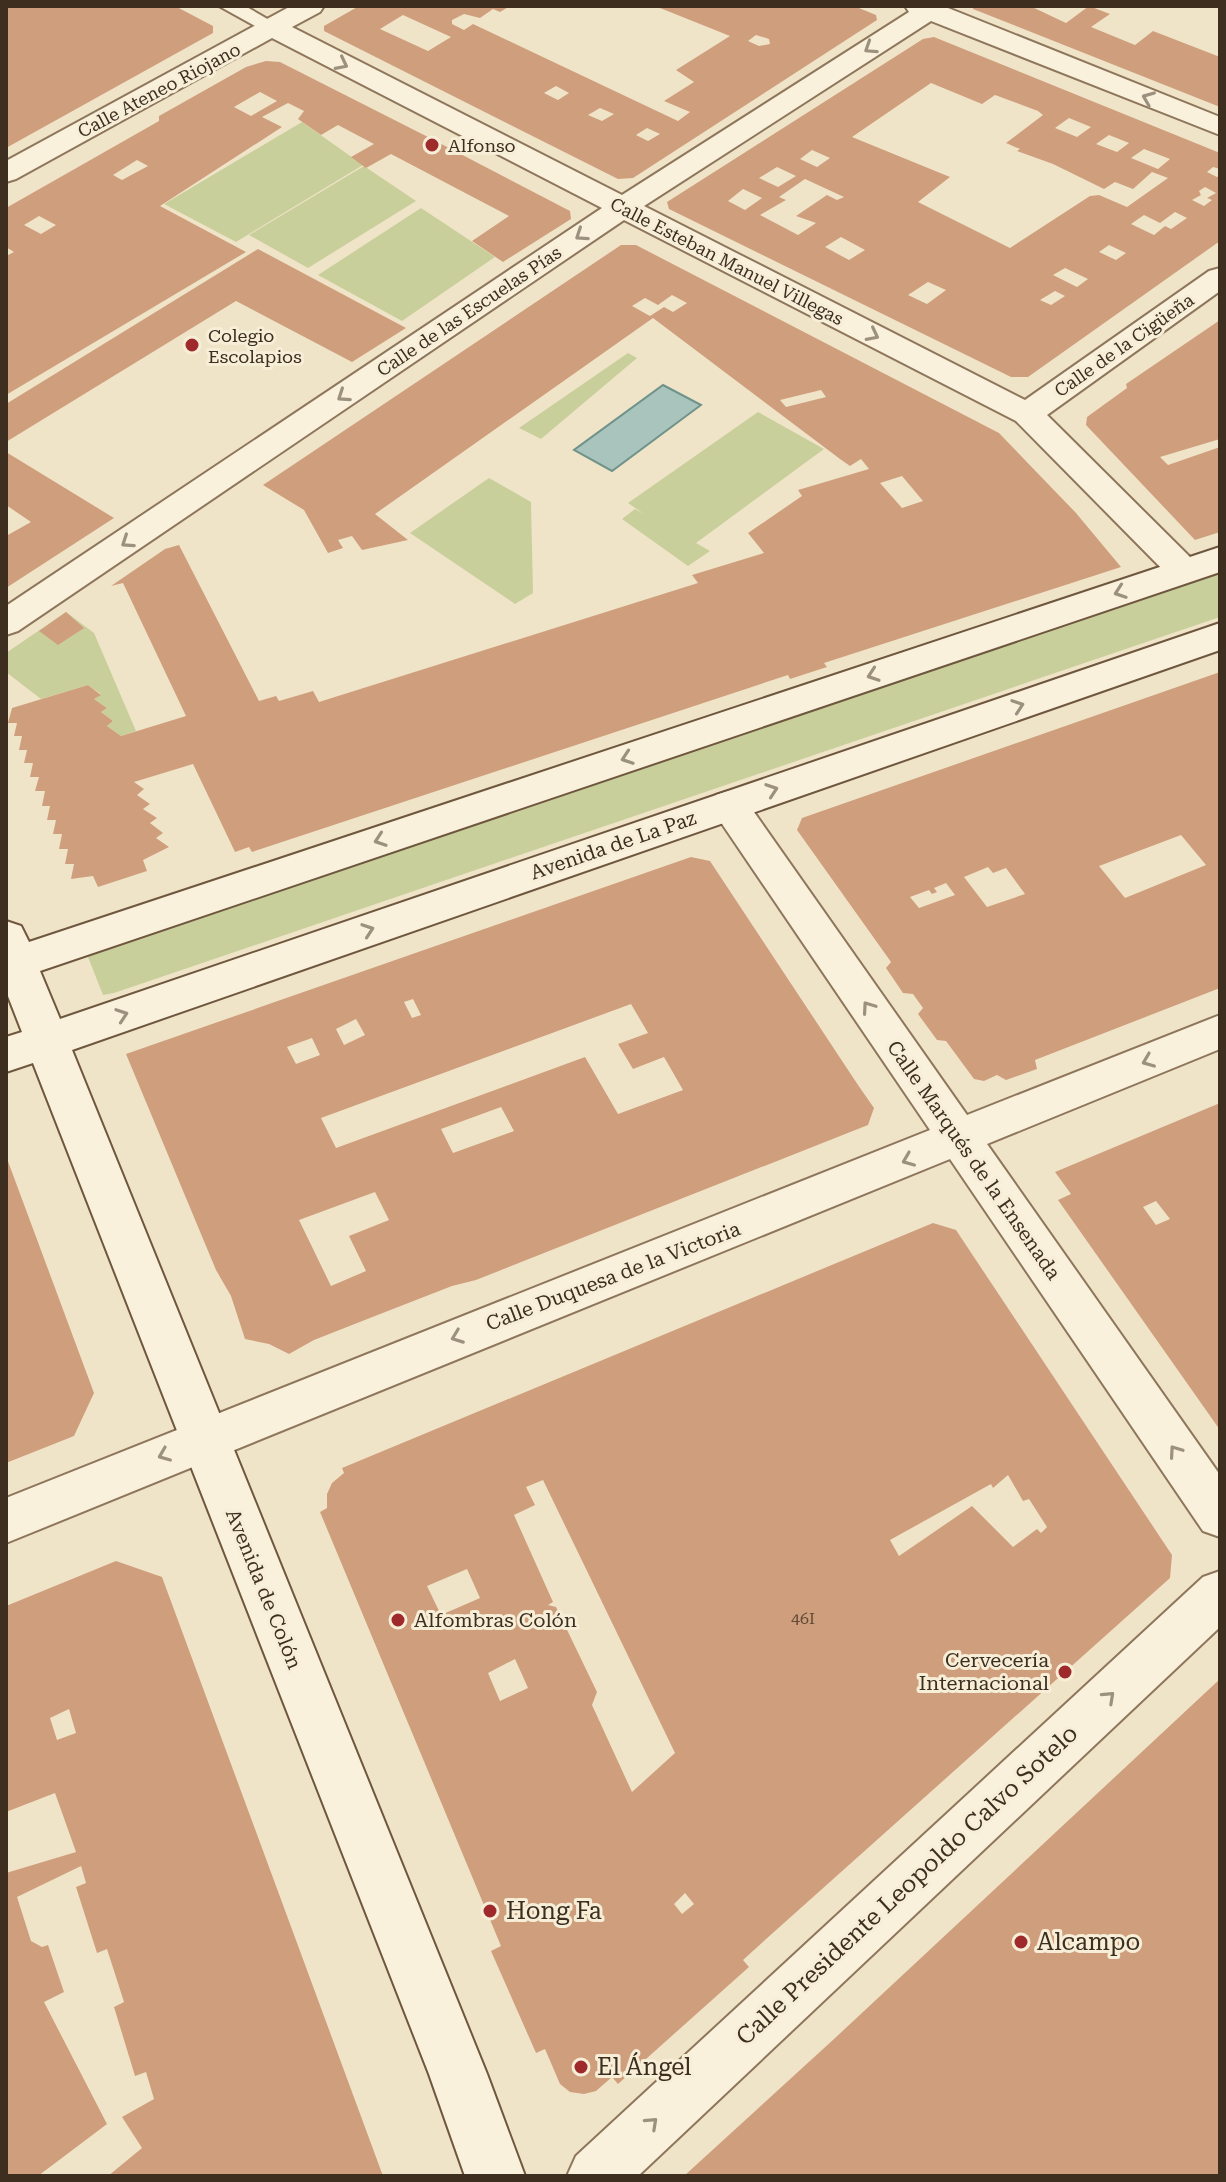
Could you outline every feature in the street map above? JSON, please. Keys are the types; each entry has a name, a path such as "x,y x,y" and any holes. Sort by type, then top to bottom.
{"main road":[{"path":"9,955 1220,559"},
{"name":"Avenida de La Paz","path":"29,1033 729,805 1220,636"},
{"name":"Avenida de Colón","path":"9,955 29,1033 203,1439 446,2045 495,2176"}],"street":[{"name":"Calle Esteban Manuel Villegas","path":"229,6 1027,414 1184,571"},
{"name":"Calle Ateneo Riojano","path":"6,173 311,6"},
{"path":"928,7 1220,127"},
{"name":"Calle de las Escuelas Pías","path":"6,623 622,208 928,7"},
{"name":"Calle de la Cigüeña","path":"1027,414 1220,277"},
{"name":"Calle Marqués de la Ensenada","path":"729,805 1220,1515"},
{"name":"Calle Duquesa de la Victoria","path":"6,1521 1220,1031"},
{"name":"Calle Presidente Leopoldo Calvo Sotelo","path":"596,2176 1220,1594"}],"green space":[{"path":"302,122 363,165 236,242 164,204"},
{"path":"364,166 416,201 308,268 249,235"},
{"path":"421,208 495,257 402,321 318,275"},
{"path":"628,353 637,358 541,439 519,428"},
{"path":"758,412 824,449 696,543 710,551 688,566 622,519 635,509 644,514 628,503"},
{"path":"489,478 531,502 533,593 515,604 410,533"},
{"path":"1220,571 1220,617 114,993 103,995 88,957 96,950"},
{"path":"66,612 94,633 136,731 121,736 107,726 113,721 101,712 107,708 94,699 101,694 88,685 41,699 6,672 6,653"}],"water":[{"path":"663,385 701,405 612,471 574,450"}],"building":[{"path":"6,6 175,6 213,26 213,33 6,148"},
{"path":"359,6 510,6 500,12 493,9 480,18 464,14 452,20 452,24 464,30 473,24 678,121 690,112 664,101 694,82 676,70 730,36 655,6 854,6 876,15 877,20 633,178 618,179 324,31 324,26","holes":["403,15 451,37 428,51 380,29","756,35 769,39 770,44 759,46 748,41","556,86 569,93 558,100 544,93","600,108 614,114 602,121 588,115","647,128 660,134 648,141 636,135"]},
{"path":"973,6 1030,6 1066,23 1089,6 1110,14 1091,27 1135,45 1153,31 1220,57 1220,107 973,9"},
{"path":"934,37 1220,153 1220,169 1213,167 1207,172 1217,177 1220,175 1220,241 1028,377 1011,377 669,209 667,202 923,39","holes":["931,83 982,104 995,95 1038,111 1043,115 1006,143 1020,149 1017,151 1053,164 1104,189 1115,182 1133,189 1152,172 1168,178 1127,207 1099,195 1090,196 1010,248 918,202 950,177 852,137","1069,118 1091,127 1077,137 1055,128","1109,135 1129,143 1117,152 1096,144","1144,149 1170,159 1158,169 1131,158","812,150 830,158 817,167 800,159","777,167 796,176 778,187 759,178","805,179 844,197 837,200 827,195 796,216 816,223 798,235 760,215 786,200 779,197","1205,187 1216,193 1207,198 1212,200 1204,206 1192,200 1201,195 1199,191","743,189 762,198 745,210 728,201","1175,212 1187,218 1171,229 1165,226 1154,235 1131,224 1144,215 1160,223","841,237 865,250 849,260 825,247","1109,245 1126,253 1116,260 1099,252","1065,268 1088,279 1077,287 1053,275","928,282 946,290 927,304 908,295","1055,291 1065,296 1051,305 1040,300"]},
{"path":"266,61 280,62 570,211 571,219 503,262 472,241 509,216 391,154 366,168 351,157 374,144 338,125 321,135 298,119 304,111 288,103 262,117 282,127 160,206 246,252 6,395 6,256 14,252 6,247 6,208 159,121 159,116 246,67","holes":["260,92 277,101 251,116 234,107","137,160 148,166 122,180 113,175","39,216 56,225 41,234 24,225"]},
{"path":"621,245 636,245 999,433 1076,513 1121,567 824,663 827,667 790,679 788,675 252,852 249,847 235,852 193,764 134,782 144,789 137,795 150,804 143,809 157,818 150,823 163,833 156,838 169,847 143,860 147,871 98,887 93,876 71,879 74,864 65,864 68,849 59,849 62,834 53,834 56,820 47,820 50,806 42,806 45,791 35,791 39,777 30,777 33,763 24,763 27,750 19,750 22,736 14,736 17,723 8,723 12,708 88,685 101,695 94,699 107,708 101,712 113,721 107,726 121,736 186,716 123,583 111,586 165,549 179,545 259,701 276,696 279,701 313,691 319,702 698,583 692,575 764,553 748,533 802,496 798,490 869,469 861,459 850,466 653,318 375,514 408,540 362,550 352,536 338,540 343,548 328,553 304,510 263,485","holes":["672,295 687,303 673,312 664,307 650,316 632,306 645,298 658,305","821,390 826,397 786,407 780,400","902,476 923,501 902,508 880,483"]},
{"path":"258,249 406,328 352,362 236,301 6,442 6,404"},
{"path":"1220,320 1220,439 1160,457 1168,465 1220,447 1220,532 1195,540 1086,425 1087,417 1127,388 1126,384"},
{"path":"6,452 114,518 6,588 6,536 31,522 6,505"},
{"path":"66,612 84,628 58,645 39,631"},
{"path":"1220,672 1220,988 1035,1060 1037,1069 1006,1080 997,1075 984,1081 974,1079 946,1041 937,1040 918,1014 923,1008 913,994 903,993 886,968 891,962 797,830 802,818","holes":["1181,835 1206,865 1125,898 1099,866","988,867 993,873 1006,868 1025,894 987,907 964,877","946,883 955,895 919,908 910,897 929,890 932,894 937,892 934,888"]},
{"path":"691,857 710,861 874,1108 868,1125 476,1280 452,1286 314,1340 289,1354 269,1344 245,1339 231,1296 216,1270 126,1054","holes":["413,999 421,1015 412,1018 404,1002","631,1004 648,1033 618,1044 633,1069 664,1057 683,1090 618,1114 585,1057 336,1148 321,1118","356,1019 365,1035 344,1045 336,1029","312,1038 320,1055 296,1064 287,1047","501,1107 514,1131 453,1153 441,1129","375,1192 389,1220 349,1236 366,1271 331,1286 299,1220"]},
{"path":"1220,1103 1220,1430 1058,1200 1071,1194 1055,1172","holes":["1156,1201 1170,1219 1156,1225 1143,1207"]},
{"path":"6,1156 94,1393 74,1436 6,1463"},
{"path":"933,1223 956,1230 1172,1555 1170,1578 743,1960 749,1967 618,2084 612,2077 596,2091 584,2094 570,2092 560,2084 545,2049 536,2053 491,1951 501,1946 320,1512 327,1508 327,1494 332,1483 344,1473 342,1468","holes":["1008,1475 1023,1501 1029,1499 1047,1527 1041,1533 1037,1529 1013,1547 972,1506 899,1556 890,1540 991,1484 993,1488","543,1480 675,1753 632,1792 592,1705 597,1692 556,1607 548,1605 553,1602 514,1515 535,1505 526,1487","467,1569 480,1598 441,1615 427,1586","515,1659 528,1688 500,1701 488,1673","685,1893 694,1904 682,1914 674,1904"]},
{"path":"116,1561 162,1577 383,2176 108,2176 142,2148 122,2117 154,2099 146,2072 135,2076 114,2007 124,2002 107,1949 97,1953 76,1887 86,1883 81,1866 17,1897 31,1941 42,1947 48,1945 64,1992 44,2002 107,2124 38,2176 6,2176 6,1873 76,1852 55,1793 6,1812 6,1606","holes":["69,1709 76,1733 57,1740 50,1718"]},
{"path":"1220,1679 1220,2176 684,2176 834,2039"}],"place":[{"name":"Alfonso","path":"432,145"},
{"name":"Colegio Escolapios","path":"192,345"},
{"name":"Alfombras Colón","path":"398,1620"},
{"name":"Cervecería Internacional","path":"1065,1672"},
{"name":"Hong Fa","path":"490,1911"},
{"name":"Alcampo","path":"1021,1942"},
{"name":"El Ángel","path":"581,2067"}]}
